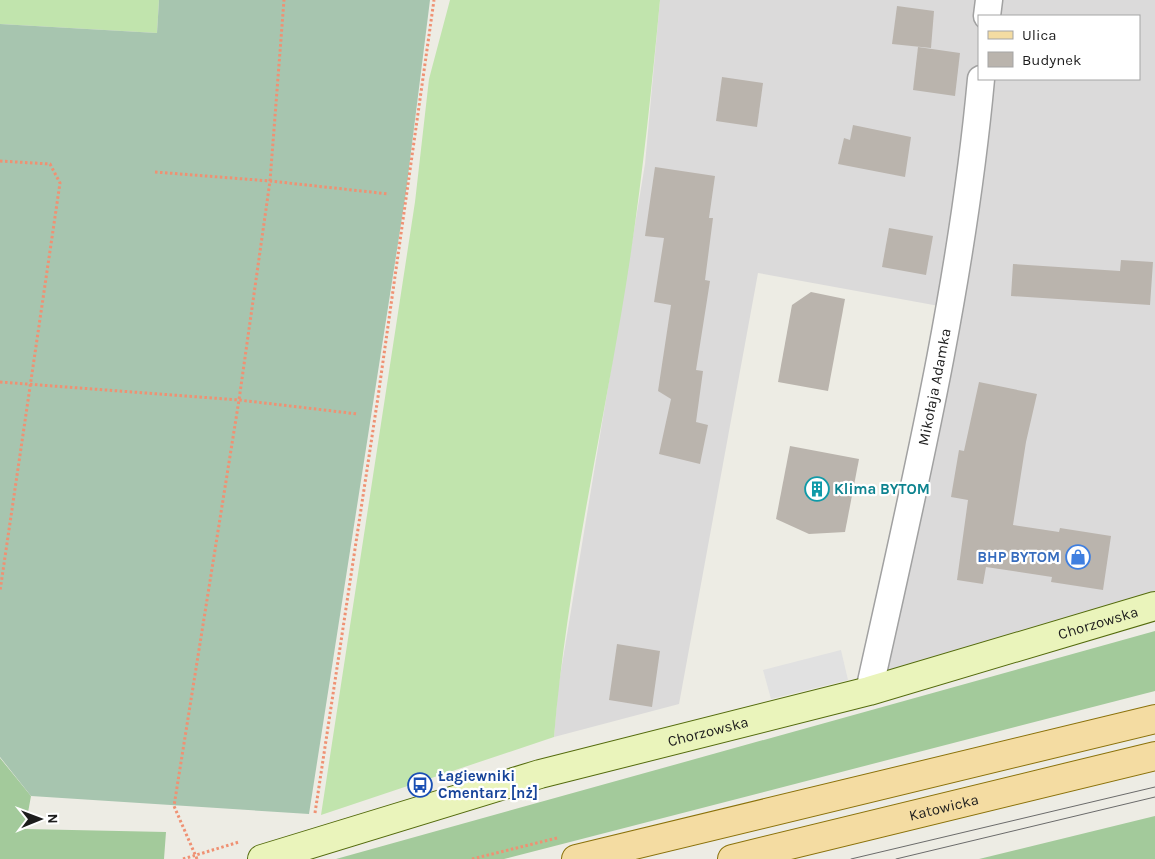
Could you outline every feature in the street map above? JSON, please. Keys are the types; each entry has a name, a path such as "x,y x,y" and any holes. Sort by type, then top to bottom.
{"main road":[{"path":"576,859 1155,719"},
{"name":"Katowicka","path":"732,859 1155,756"}],"street":[{"path":"987,15 989,0"},
{"name":"Mikołaja Adamka","path":"870,690 916,481 950,308 981,80"},
{"name":"Chorzowska","path":"262,859 540,774 870,690 1155,606"}],"path":[{"path":"197,859 174,806 239,400 270,181 284,0"},
{"path":"314,818 378,397 434,0"},
{"path":"0,161 50,164 60,183 0,591"},
{"path":"155,172 270,181 389,194"},
{"path":"0,382 239,400 358,414"}],"shaded area":[{"path":"660,0 1155,0 1155,604 869,691 950,308 758,273 679,704 554,737 558,689 645,164"},
{"path":"841,650 848,680 771,699 763,670"}],"green space":[{"path":"0,0 159,0 157,33 0,24"},
{"path":"159,0 430,0 406,192 309,814 31,796 0,757 0,24 157,33"},
{"path":"450,0 660,0 644,158 621,315 574,578 559,684 554,737 321,815 415,202 429,79"},
{"path":"1155,631 1155,691 504,859 336,859"},
{"path":"0,758 31,796 25,829 166,832 164,859 0,859"},
{"path":"1155,816 1155,859 979,859"}],"building":[{"path":"897,6 934,11 931,48 892,44"},
{"path":"918,47 960,53 955,96 913,90"},
{"path":"722,77 763,83 757,127 716,121"},
{"path":"853,125 911,137 905,177 838,164 844,138 850,140"},
{"path":"655,167 715,176 709,218 713,218 705,280 710,281 696,370 703,371 696,422 708,425 700,464 659,454 671,399 658,391 671,305 654,302 664,238 645,236"},
{"path":"889,228 933,236 926,275 882,267"},
{"path":"1121,260 1153,262 1150,305 1011,296 1013,264 1120,271"},
{"path":"811,292 845,299 828,391 778,382 792,305"},
{"path":"979,382 1037,394 1026,442 1013,525 1059,532 1060,528 1111,536 1103,590 1051,582 1052,577 986,567 983,584 957,580 968,500 951,497 959,450 964,451"},
{"name":"Klima BYTOM","path":"790,446 859,459 845,532 809,534 776,519"},
{"path":"617,644 660,651 652,707 609,700"}],"tram line":[{"path":"851,859 1155,787"},
{"path":"896,859 1155,797"}],"place":[{"name":"Klima BYTOM","path":"817,489"},
{"name":"BHP BYTOM","path":"1078,557"},
{"name":"Łagiewniki Cmentarz [nż]","path":"420,785"}]}
